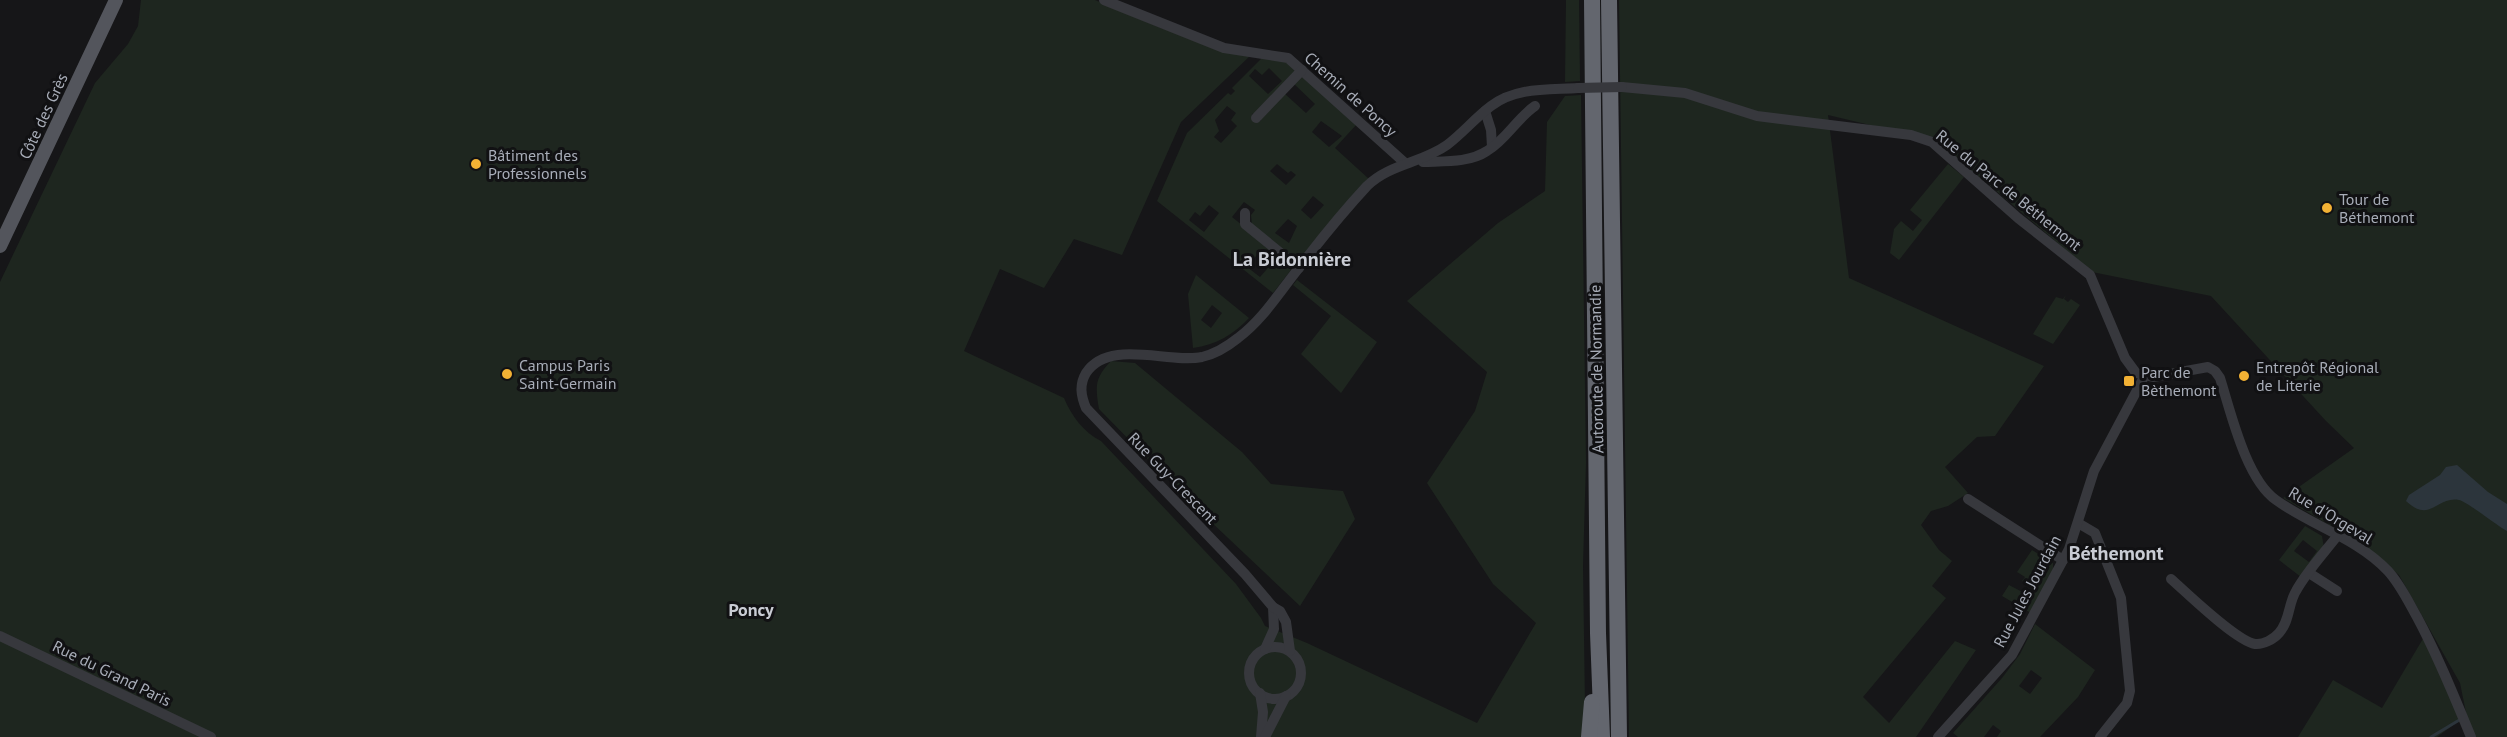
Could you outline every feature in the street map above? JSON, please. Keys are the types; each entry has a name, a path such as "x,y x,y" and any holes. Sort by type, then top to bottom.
{"highway":[{"name":"Autoroute de Normandie","path":"1592,0 1598,633 1602,737"},
{"name":"Autoroute de Normandie","path":"1609,0 1619,737"},
{"path":"1589,737 1598,633"}],"main road":[{"name":"Côte des Grès","path":"0,246 117,0"}],"street":[{"name":"Chemin de Poncy","path":"1104,0 1224,48 1288,58 1410,163"},
{"path":"1256,118 1302,70"},
{"name":"Rue du Parc de Béthemont","path":"1096,362 1106,357 1125,354 1192,358 1216,352 1251,327 1369,185 1410,163 1431,155 1448,144 1485,111 1512,94 1529,90 1622,87 1685,93 1757,116 1911,135 1932,142 2018,218 2090,275 2125,358 2136,373 2144,377"},
{"path":"1410,163 1478,156 1492,147 1535,106"},
{"path":"1485,111 1491,130 1492,147"},
{"path":"1245,213 1245,224 1299,268"},
{"name":"Rue Guy-Crescent","path":"1096,362 1082,384 1082,399 1086,408 1280,611 1286,622 1290,651 1298,661 1301,673 1295,688 1286,696 1263,737"},
{"name":"Rue d'Orgeval","path":"2144,377 2208,367 2215,371 2220,378 2241,444 2261,484 2276,500 2360,548 2387,570 2399,585 2447,676 2471,737"},
{"name":"Rue Jules Jourdain","path":"1938,737 2012,655 2063,561 2078,523 2094,471 2144,377"},
{"path":"1968,499 2063,561"},
{"path":"2078,523 2095,533 2121,598 2130,691 2127,703 2100,737"},
{"path":"2171,579 2229,629 2256,644 2268,641 2279,634 2287,622 2296,590 2338,535"},
{"path":"2309,573 2337,591"},
{"name":"Rue Guy-Crescent","path":"1263,737 1260,693 1252,683 1250,668 1258,653 1265,649 1274,629 1274,607"},
{"name":"Rue du Grand Paris","path":"0,636 211,737"},
{"path":"1265,649 1282,648 1290,651"},
{"path":"1260,693 1273,698 1286,696"}],"shaded area":[{"name":"Campus Paris Saint-Germain","path":"141,0 1095,0 1161,28 1251,55 1181,122 1122,255 1074,239 1044,288 1000,269 964,351 1064,398 1074,417 1084,428 1101,441 1236,584 1265,626 1307,643 1477,723 1536,623 1493,584 1427,483 1475,411 1487,372 1407,301 1498,223 1545,191 1547,122 1565,96 1581,95 1586,462 1583,566 1584,737 0,737 0,282 95,83 128,44 138,26"},
{"path":"1566,0 1579,0 1580,81 1565,82"},
{"path":"1619,0 2507,0 2507,737 2471,737 2460,683 2399,575 2364,545 2283,498 2354,448 2326,421 2211,296 2092,272 1937,141 1828,115 1849,278 2044,366 1995,436 1977,437 1945,467 1968,493 1948,506 1931,511 1921,525 1939,550 1952,561 1932,586 1946,598 1863,697 1889,723 1955,641 1976,650 1916,737 1629,737"},
{"path":"1264,56 1289,62 1298,70 1256,113 1252,114 1252,121 1261,121 1261,118 1284,93 1306,113 1315,104 1293,83 1302,74 1357,124 1335,148 1369,179 1298,262 1252,225 1251,215 1255,210 1244,202 1232,217 1287,261 1287,266 1291,270 1273,293 1157,201 1187,133 1228,93 1231,95 1235,91 1232,88","holes":["1269,68 1282,81 1268,94 1249,76 1255,69 1262,75","1227,106 1236,113 1231,120 1237,126 1221,143 1214,137 1219,131 1215,120","1321,121 1342,136 1329,147 1312,132","1277,164 1288,173 1291,171 1296,175 1286,185 1270,171","1313,196 1324,205 1311,219 1301,210","1209,205 1219,213 1204,232 1189,220 1195,212 1200,216","1288,219 1297,226 1289,243 1275,233","1261,250 1271,257 1264,266 1267,269 1260,277 1247,267"]},
{"path":"1948,164 1964,177 1899,260 1890,253 1894,229 1901,221 1913,231 1922,220 1910,210"},
{"path":"1196,275 1249,318 1224,338 1193,348 1188,294","holes":["1212,305 1222,313 1211,328 1201,320"]},
{"path":"1297,280 1377,342 1341,393 1301,354 1331,316 1293,285"},
{"path":"2066,295 2064,299 2068,302 2071,299 2080,305 2053,344 2033,334 2056,297 2063,299"},
{"path":"1111,361 1135,363 1242,452 1271,484 1343,491 1355,519 1300,606 1191,503 1099,409 1097,394 1099,377"},
{"path":"2457,465 2488,492 2507,504 2507,531 2459,500 2451,500 2428,510 2422,510 2406,501 2409,495 2440,475 2446,467"},
{"path":"2305,526 2322,536 2324,548 2301,577 2279,560","holes":["2303,540 2317,551 2309,562 2294,551"]},
{"path":"2032,550 2053,563 2053,570 2031,613 2002,596 2009,585 2028,595 2032,587 2022,581 2025,577 2017,572"},
{"path":"2035,624 2095,670 2078,697 2040,737 1997,737 2001,731 1993,725 1984,737 1958,737 1953,733 2020,654","holes":["2031,670 2042,678 2030,694 2019,686"]},
{"path":"2424,637 2460,720 2437,737 2298,737 2333,680 2382,708"}],"waterway":[{"path":"2431,737 2461,719"}],"place":[{"name":"Bâtiment des Professionnels","path":"476,164"},
{"name":"Tour de Béthemont","path":"2327,208"},
{"name":"Campus Paris Saint-Germain","path":"507,374"},
{"name":"Entrepôt Régional de Literie","path":"2244,376"},
{"name":"Parc de Bèthemont","path":"2129,381"}],"district":[{"name":"La Bidonnière","path":"1292,259"},
{"name":"Béthemont","path":"2116,553"},
{"name":"Poncy","path":"751,609"}]}
